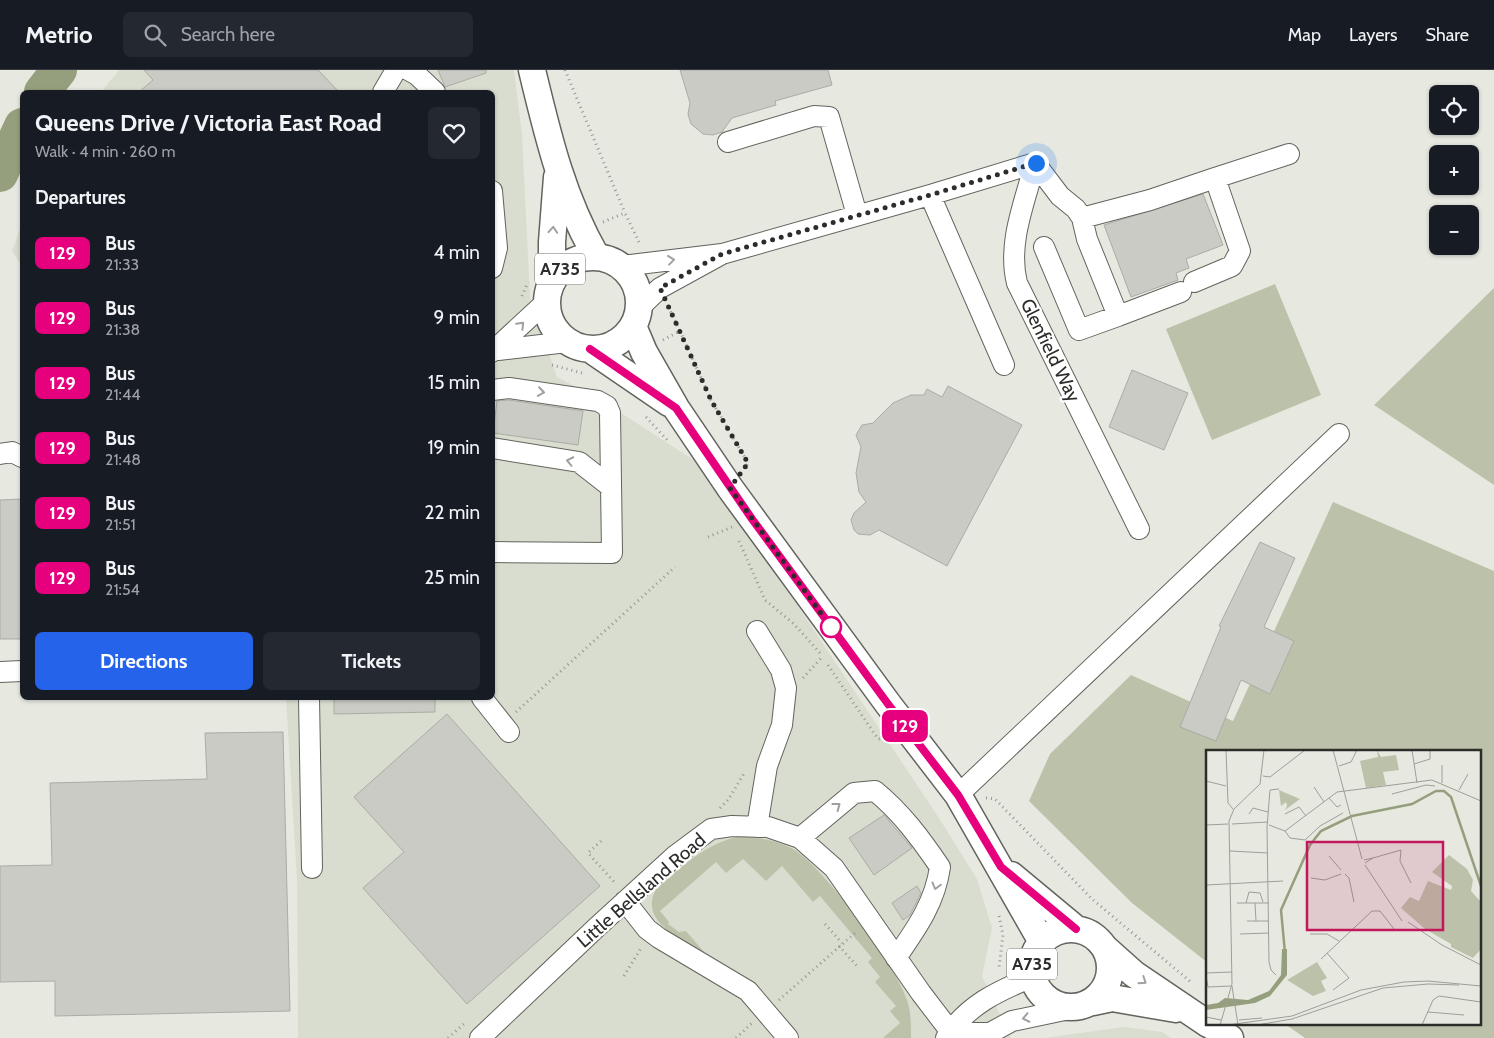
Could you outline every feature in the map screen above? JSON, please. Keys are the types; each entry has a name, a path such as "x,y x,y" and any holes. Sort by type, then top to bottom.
{"main road":[{"name":"A735","path":"532,70 557,170 581,230 596,256"},
{"name":"A735","path":"557,170 552,242 543,286 548,317 556,331 615,365 676,408"},
{"name":"A735","path":"543,286 560,268 571,261 583,257 596,256 610,259 622,266 636,285 636,317 644,352 676,408 730,488 958,795 1001,867 1042,942"},
{"path":"579,345 615,344 636,317"},
{"name":"A735","path":"1001,867 1076,929"},
{"name":"A735","path":"1063,929 1076,929 1093,935 1134,974 1203,1020 1112,998 1083,1005 1063,1007 1048,1000 1036,988 1032,977 1033,958 1042,942 1052,934 1063,929"},
{"path":"1083,1005 1108,983 1111,972 1106,949"},
{"name":"A735","path":"1212,1026 1230,1038"}],"street":[{"path":"385,90 396,70"},
{"path":"408,70 417,75 433,90"},
{"path":"728,142 814,116 829,117 857,215"},
{"path":"1082,218 1150,200 1289,154"},
{"path":"622,266 722,254 1036,163 1060,196 1076,209 1082,218 1087,238 1118,316"},
{"name":"Glenfield Way","path":"1036,163 1013,250 1013,267 1017,283 1139,529"},
{"path":"1044,247 1079,330 1118,316 1188,287 1232,266 1240,251 1215,178"},
{"path":"930,195 1004,365"},
{"path":"495,225 497,248 495,256"},
{"path":"636,317 660,288 722,254"},
{"path":"495,351 526,319 543,286"},
{"path":"495,351 540,346 579,345"},
{"path":"495,390 508,388 598,401 607,406 610,413 612,553 495,552"},
{"path":"958,795 1339,434"},
{"path":"495,448 579,462 611,487"},
{"path":"0,454 12,452 20,456"},
{"path":"757,631 781,670 786,688 782,724 767,766 757,827"},
{"path":"0,672 20,671"},
{"path":"309,700 312,868"},
{"path":"484,700 505,728"},
{"path":"800,838 854,793 875,791 892,804 925,845 940,868 938,884 929,909 896,958"},
{"name":"Little Bellsland Road","path":"480,1038 618,892 676,855 711,829 757,827 768,827 800,838 834,868 948,1034"},
{"path":"618,892 648,929 659,938 748,991 788,1038"},
{"path":"948,1034 973,1006 996,992 1032,977"},
{"path":"948,1034 990,1033 1012,1021 1083,1005"}],"path":[{"path":"565,70 625,213 650,262"},
{"path":"581,230 625,213"},
{"path":"526,319 518,305 543,286"},
{"path":"660,288 711,400 748,463 730,488"},
{"path":"644,352 680,331"},
{"path":"540,346 549,364 594,377 615,365"},
{"path":"642,413 672,446"},
{"path":"728,519 734,526 765,600 794,624 823,656 868,727 878,739 913,736"},
{"path":"708,538 734,526"},
{"path":"505,728 675,568"},
{"path":"786,688 796,686 823,656"},
{"path":"717,811 728,800 747,768"},
{"path":"958,795 995,799 1092,900 1193,984"},
{"path":"601,841 588,853 618,892"},
{"path":"996,992 989,980 1001,966 1003,935 998,910"},
{"path":"773,1005 870,920"},
{"path":"825,924 857,966"},
{"path":"624,976 641,949"},
{"path":"448,1038 473,1015"},
{"path":"736,1038 756,1020"}],"shaded area":[{"path":"119,70 514,70 522,134 530,297 557,377 601,400 706,468 939,818 977,879 992,928 982,976 1011,1038 298,1038 297,880 286,700 495,700 495,90 103,90"},
{"path":"20,229 20,263 12,251"},
{"path":"1124,1027 1162,1032 1171,1038 1044,1038"}],"green space":[{"path":"1275,284 1321,395 1212,440 1166,329"},
{"path":"1494,288 1494,485 1374,405"},
{"path":"1333,502 1494,571 1494,1038 1305,1038 1288,1026 1482,1026 1482,750 1206,750 1206,961 1132,903 1029,801 1050,754 1131,675 1233,721"},
{"path":"741,836 774,841 793,849 822,875 840,896 858,918 900,984 909,1009 911,1038 883,1038 900,1023 890,1011 896,1006 875,982 880,977 868,962 872,958 820,896 813,902 782,866 766,881 743,859 726,873 716,862 660,911 669,922 668,924 679,932 686,931 705,953 665,928 658,920 653,911 652,901 656,889 695,856 716,844"}],"building":[{"path":"144,70 318,70 337,90 141,90 153,80"},
{"path":"438,70 486,70 486,73 445,87"},
{"path":"680,70 828,70 832,85 775,101 776,105 732,118 722,132 713,135 703,134 691,124 688,114 690,103"},
{"path":"1203,194 1223,245 1186,259 1189,268 1176,273 1178,280 1131,297 1104,225"},
{"path":"1132,370 1188,393 1164,450 1109,427"},
{"path":"948,386 1022,425 947,566 879,530 870,535 858,534 854,530 851,520 854,513 866,502 859,492 856,473 861,447 856,435 862,425 873,423 893,403 911,395 924,395 927,389 942,397"},
{"path":"509,400 583,411 578,445 495,433 497,401"},
{"path":"20,499 20,639 0,639 0,500"},
{"path":"1260,542 1295,558 1264,627 1294,641 1270,694 1241,680 1216,741 1180,727 1221,627 1219,626"},
{"path":"334,700 435,700 435,712 334,714"},
{"path":"447,714 600,886 467,1004 363,888 404,852 354,797"},
{"path":"283,732 290,1011 55,1016 55,981 0,982 0,866 52,865 50,783 207,779 205,733"},
{"path":"884,815 912,848 874,875 849,838"},
{"path":"917,886 921,893 910,915 903,920 892,903"}],"waterway":[{"path":"44,90 59,70"},
{"path":"0,174 20,130"}],"bus line":[{"name":"129","path":"590,349 676,408 752,519 888,704 958,795 1001,867 1076,929"}],"route":[{"path":"831,627 730,488 748,463 711,400 660,288 722,254 1036,163"}]}
